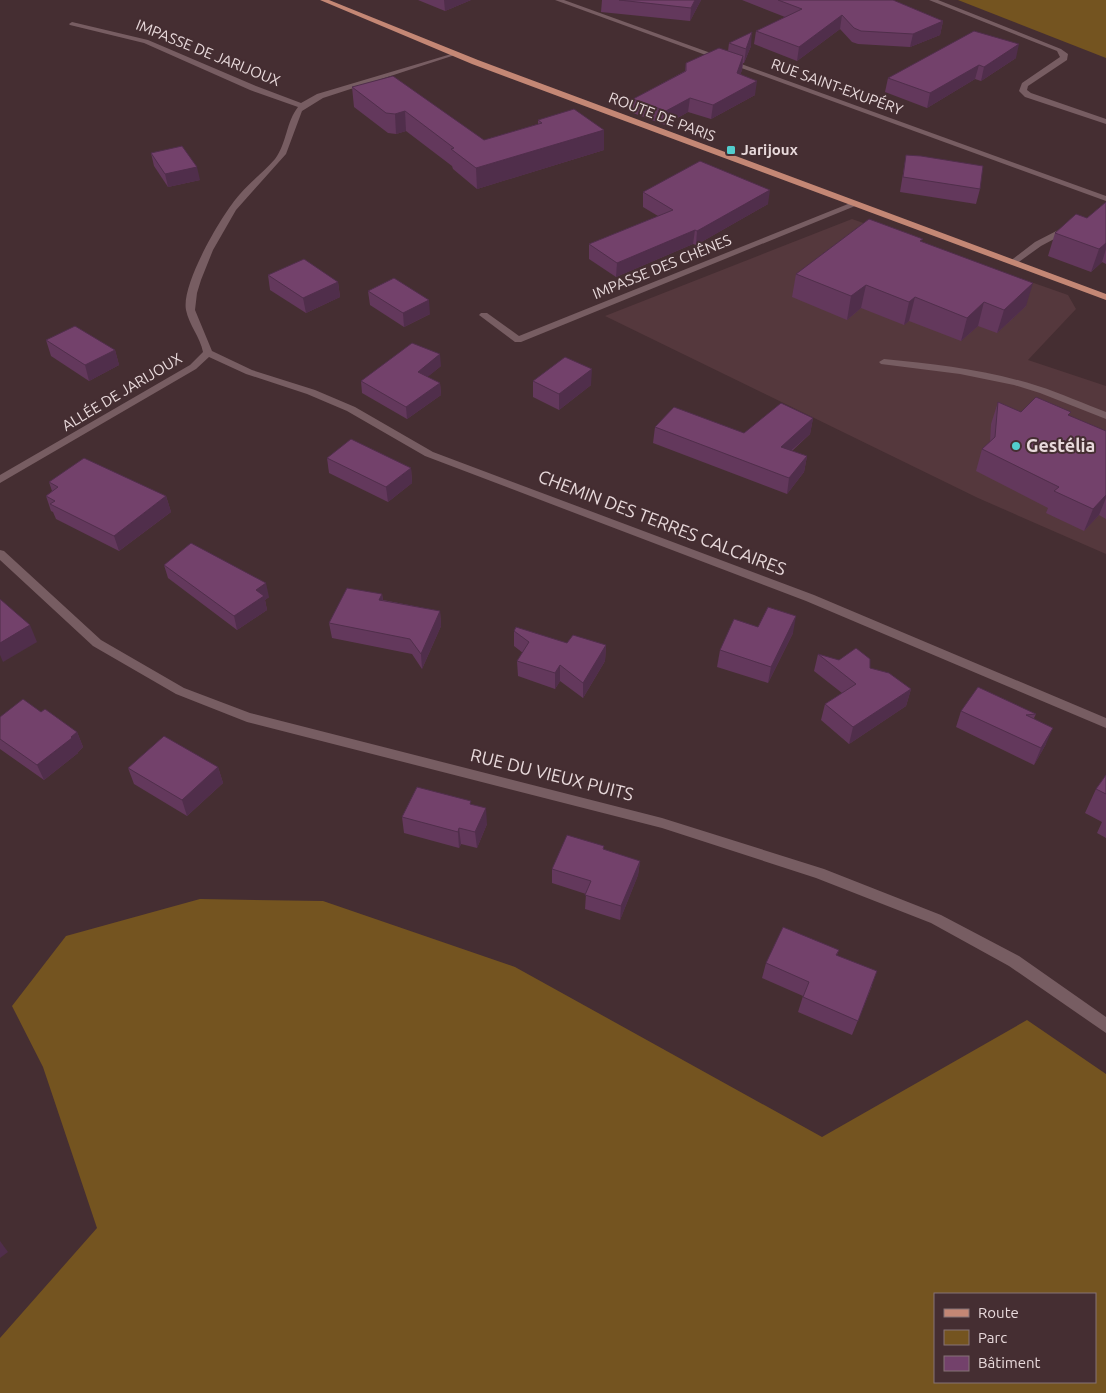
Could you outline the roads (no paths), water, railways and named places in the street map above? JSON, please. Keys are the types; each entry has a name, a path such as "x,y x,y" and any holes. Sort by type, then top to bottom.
{"main road":[{"name":"ROUTE DE PARIS","path":"323,0 456,53 1106,297"}],"street":[{"name":"RUE SAINT-EXUPÉRY","path":"558,0 1106,199"},
{"path":"932,0 1059,50 1064,54 1064,58 1025,85 1023,91 1028,95 1106,122"},
{"name":"IMPASSE DE JARIJOUX","path":"72,24 146,41 253,88 303,106"},
{"path":"303,106 320,96 456,53"},
{"name":"ALLÉE DE JARIJOUX","path":"0,480 193,366 208,353 207,344 196,324 190,306 193,287 223,225 238,201 281,155 289,141 296,116 303,106"},
{"name":"IMPASSE DES CHÊNES","path":"484,315 518,340 856,204"},
{"path":"1013,262 1038,244 1080,222"},
{"name":"CHEMIN DES TERRES CALCAIRES","path":"208,353 249,372 311,392 351,409 429,454 810,598 1106,723"},
{"path":"884,362 942,368 996,378 1035,388 1106,416"},
{"name":"RUE DU VIEUX PUITS","path":"0,554 97,643 180,691 247,716 662,823 819,872 954,928 1014,961 1106,1026"}],"place":[{"name":"Jarijoux","path":"731,150"},
{"name":"Gestélia","path":"1016,446"}]}
